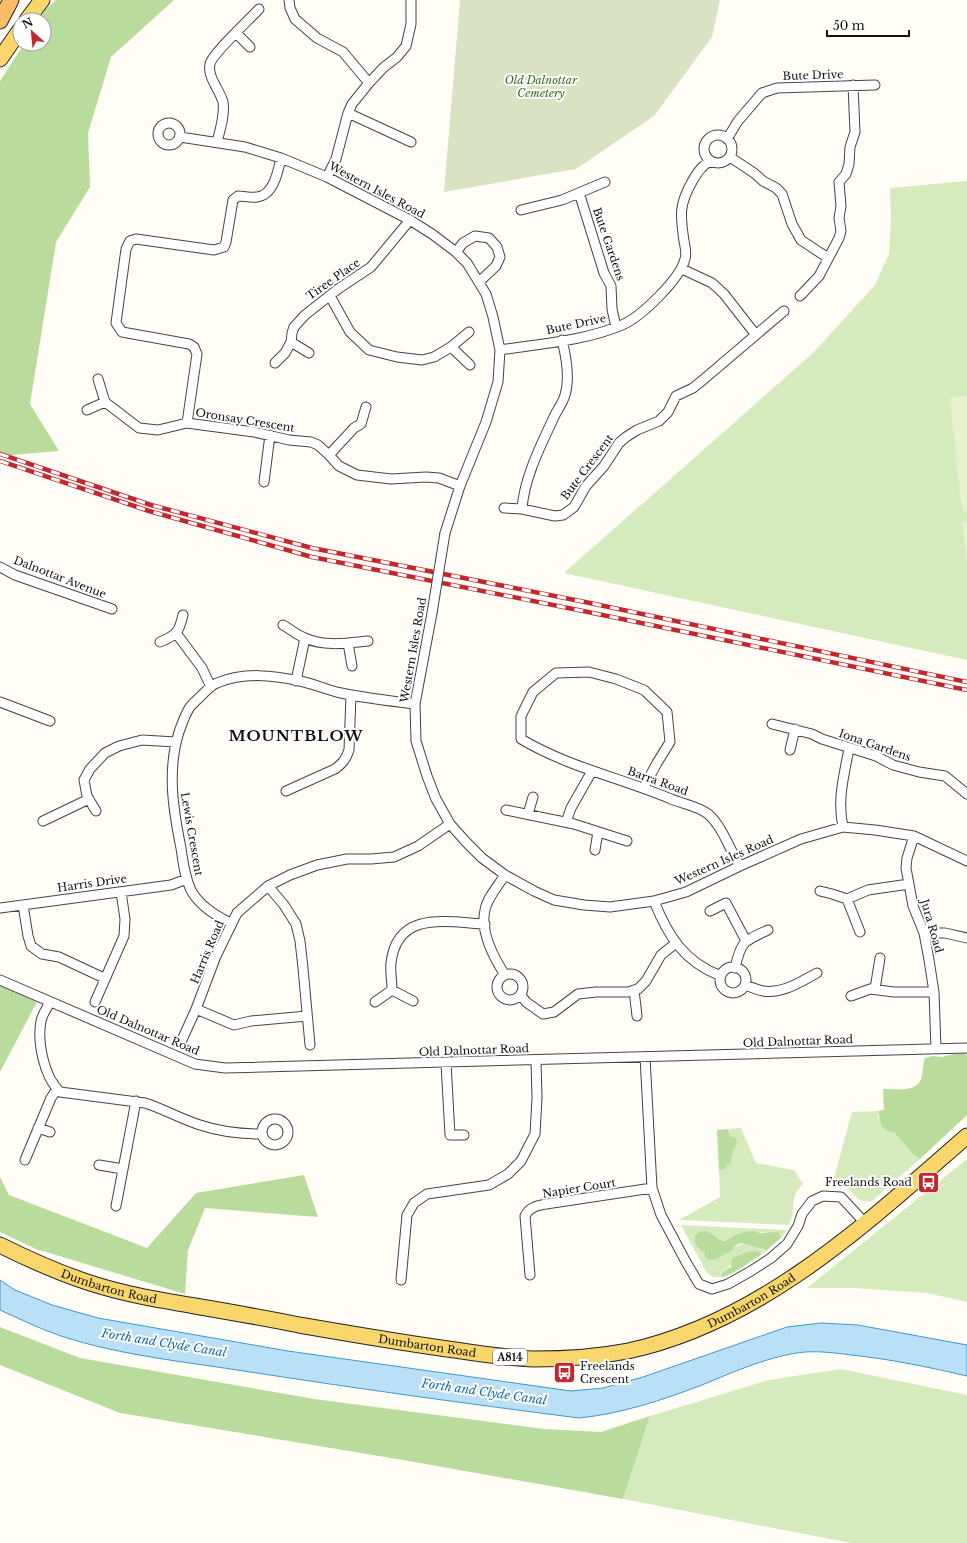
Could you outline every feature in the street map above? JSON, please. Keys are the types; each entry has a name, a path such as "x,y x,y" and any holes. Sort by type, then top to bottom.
{"highway":[{"path":"0,21 11,0"}],"main road":[{"path":"33,12 42,0"},
{"path":"0,60 12,42"},
{"name":"Dumbarton Road","path":"0,1246 52,1269 89,1282 146,1298 389,1341 500,1356 553,1359 602,1355 628,1351 676,1338 734,1312 779,1286 822,1257 865,1223 967,1136"}],"street":[{"path":"289,0 290,8 295,19 317,38 343,52 369,83"},
{"path":"327,177 336,159 348,113 352,104 369,83 383,68 397,57 406,46 411,24 411,0"},
{"path":"217,142 223,114 223,102 212,76 210,65 216,53 259,9"},
{"path":"236,34 250,47"},
{"path":"800,296 819,276 839,238 841,231 839,218 841,206 839,182 846,174 849,164 850,147 855,132 853,85"},
{"name":"Bute Drive","path":"727,139 738,121 762,93 777,88 876,85"},
{"path":"348,113 411,142"},
{"path":"711,161 705,150 707,141 710,138 719,136 727,139 730,142 732,149 730,157 719,163 711,161 704,164 699,170 682,202 681,218 686,257 682,269 712,283 724,294 756,335"},
{"name":"Western Isles Road","path":"180,137 245,147 281,158 327,177 410,220 432,234 456,252 467,263 486,294 500,350 498,382 486,422 460,486 445,533 415,704 416,742 436,799 450,824 482,858 505,875 554,900 584,905 610,907 654,901 686,892 801,839 843,827 914,836 967,861"},
{"path":"730,157 749,169 763,181 776,188 782,194 792,224 801,240 828,258"},
{"name":"Oronsay Crescent","path":"281,158 277,175 271,189 263,196 256,198 238,196 234,200 224,247 214,250 136,239 130,241 126,249 116,323 122,332 189,344 194,347 197,354 187,423 270,435 289,440 311,442 318,445 329,454 339,466 358,475 391,479 426,477 439,478 460,486"},
{"path":"521,210 562,200 605,182"},
{"name":"Bute Gardens","path":"578,194 581,199 604,272 611,286 612,309 616,327"},
{"name":"Tiree Place","path":"275,363 285,353 291,342 294,327 304,315 338,289 371,267 410,220"},
{"path":"456,252 464,243 475,236 489,238 497,248 500,257 496,266 479,282"},
{"name":"Bute Drive","path":"500,350 587,336 616,327 638,316 665,289 682,269"},
{"path":"330,296 350,332 369,350 397,357 422,360 434,357 451,347 469,332"},
{"name":"Bute Crescent","path":"504,508 522,509 554,516 564,515 574,507 586,486 604,466 619,443 637,430 659,421 668,412 676,396 693,388 784,311"},
{"path":"522,509 523,494 530,475 554,417 565,395 567,380 562,340"},
{"path":"291,342 309,353"},
{"path":"451,347 470,364"},
{"path":"98,379 105,402 140,428 158,430 187,423"},
{"path":"87,410 105,402"},
{"path":"329,454 354,428 361,424 366,408"},
{"path":"264,482 270,435"},
{"name":"Dalnottar Avenue","path":"0,567 15,575 112,610"},
{"path":"160,642 176,633 180,626 183,614"},
{"path":"283,625 305,638 324,643 368,641"},
{"path":"176,633 198,663 211,687"},
{"path":"296,680 305,638"},
{"path":"348,643 352,666"},
{"name":"Barra Road","path":"644,787 670,742 667,712 644,690 616,679 589,672 556,673 533,692 521,716 521,739 542,751 592,771 644,787 698,808 707,814 718,825 740,866"},
{"name":"Lewis Crescent","path":"231,923 216,916 204,906 192,891 187,879 175,818 172,793 172,761 182,723 190,707 215,684 228,679 258,675 296,680 350,695 415,704"},
{"path":"286,791 343,764 349,750 350,695"},
{"path":"0,702 50,721"},
{"name":"Iona Gardens","path":"772,724 812,734 849,749 876,756 893,765 919,772 945,776 967,794"},
{"path":"790,750 795,729"},
{"path":"96,811 87,796 84,780 90,769 105,753 119,746 142,740 176,742"},
{"path":"843,827 841,817 841,788 849,749"},
{"path":"566,822 571,808 592,771"},
{"path":"528,814 533,797"},
{"path":"43,822 89,799"},
{"path":"506,810 566,822 627,841"},
{"name":"Harris Road","path":"181,1042 196,1009 216,956 236,913 268,886 290,875 317,865 346,859 394,857 418,846 450,824"},
{"path":"595,850 598,832"},
{"name":"Jura Road","path":"914,836 907,858 906,868 913,906 924,934 934,992 936,1048"},
{"path":"505,875 488,901 485,911 484,924 494,958 505,975"},
{"name":"Harris Drive","path":"0,908 171,885 187,879"},
{"path":"820,891 846,899 868,890 909,884"},
{"path":"268,886 284,905 296,924 300,941 310,1045"},
{"path":"95,1002 104,978 124,936 125,919 121,892"},
{"path":"846,899 860,932"},
{"path":"654,901 665,927 676,943 692,961 710,972 721,976"},
{"path":"710,911 726,903 746,941"},
{"path":"23,905 31,946 42,954 59,957 104,978"},
{"path":"392,990 391,963 394,946 406,932 416,925 428,921 484,924"},
{"path":"735,968 739,951 746,941 768,930"},
{"path":"924,934 946,933 967,938"},
{"path":"520,995 543,1014 554,1012 578,994 596,992 628,992 638,989 646,981 661,955 676,943"},
{"path":"876,989 880,958"},
{"path":"735,968 742,971 745,975 745,985 736,992 728,992 722,986 721,976 726,970 735,968"},
{"path":"745,985 763,991 778,991 788,988 818,973"},
{"path":"505,975 516,975 520,978 523,987 520,995 515,999 511,1000 502,997 498,992 497,987 501,978 505,975"},
{"name":"Old Dalnottar Road","path":"0,980 195,1064 225,1068 967,1048"},
{"path":"851,996 870,989 894,992 934,992"},
{"path":"392,990 413,1001"},
{"path":"375,1002 392,990"},
{"path":"634,990 637,1016"},
{"path":"50,1002 41,1021 40,1038 47,1071 52,1084 60,1092 136,1101 156,1106 200,1125 226,1132 262,1134"},
{"path":"196,1009 234,1026 251,1021 307,1016"},
{"path":"645,1057 652,1188 661,1215 698,1284 712,1289 728,1284 771,1258 787,1244 798,1226 802,1214 812,1201 823,1196 841,1197 865,1223"},
{"path":"401,1280 407,1215 414,1203 427,1194 489,1185 508,1174 521,1161 535,1134 537,1098 536,1060"},
{"path":"446,1063 450,1135 464,1135"},
{"path":"25,1160 51,1098 57,1089"},
{"path":"116,1206 136,1101"},
{"path":"38,1128 50,1132"},
{"path":"99,1165 123,1169"},
{"name":"Napier Court","path":"530,1275 525,1216 527,1211 534,1207 546,1204 652,1188"}],"green space":[{"path":"56,0 174,0 111,57 88,133 90,187 56,242 30,404 59,451 0,456 0,81 19,52 52,52 52,12 44,12"},
{"name":"Old Dalnottar Cemetery","path":"460,0 720,0 712,37 654,116 576,169 444,192"},
{"path":"967,181 967,660 564,573 814,352 875,285 889,254 891,220 890,188"},
{"path":"967,396 967,511 962,512 950,398"},
{"path":"967,521 967,566 962,522"},
{"path":"0,985 37,1002 0,1072"},
{"path":"965,1051 967,1057 967,1115 920,1159 913,1154 895,1133 887,1131 881,1125 878,1111 884,1110 883,1089 912,1088 920,1081 925,1058 933,1056 942,1057"},
{"path":"878,1111 878,1117 887,1131 895,1133 913,1154 920,1159 872,1201 867,1202 856,1197 844,1184 834,1178 852,1112"},
{"path":"741,1128 756,1163 794,1170 803,1184 798,1189 794,1199 789,1225 679,1220 720,1197 719,1170 724,1168 730,1161 733,1151 733,1137 730,1136 728,1129"},
{"path":"728,1129 730,1136 736,1138 737,1144 734,1148 730,1164 727,1164 726,1169 719,1170 717,1130"},
{"path":"967,1159 967,1302 927,1293 853,1288 807,1288"},
{"path":"304,1175 318,1217 205,1208 188,1250 185,1294 36,1249 0,1232 0,1177 9,1195 147,1248 196,1193"},
{"path":"681,1225 787,1230 782,1237 781,1235 770,1233 746,1232 735,1235 724,1242 721,1241 719,1237 717,1259 742,1244 767,1250 762,1254 756,1251 746,1253 723,1271 721,1277 713,1277 707,1273"},
{"path":"706,1231 724,1242 735,1235 753,1231 761,1233 778,1232 782,1237 767,1250 741,1243 717,1259 710,1260 706,1258 704,1252 698,1247 695,1241 695,1236 699,1232"},
{"path":"751,1251 757,1251 762,1254 737,1271 721,1277 723,1272 731,1267 732,1258"},
{"path":"0,1327 80,1358 314,1399 544,1429 601,1432 650,1416 623,1499 403,1460 120,1413 0,1365"},
{"path":"841,1369 967,1395 967,1543 851,1543 623,1499 650,1416 769,1380"}],"water":[{"name":"Forth and Clyde Canal","path":"0,1280 15,1290 52,1305 98,1318 288,1351 571,1391 603,1388 643,1377 787,1327 821,1323 858,1325 967,1345 967,1376 923,1366 880,1359 828,1352 805,1352 766,1360 687,1391 641,1406 579,1418 332,1384 155,1358 108,1349 61,1336 0,1310"}],"railway":[{"path":"0,454 151,505 312,548 585,602 967,682"},
{"path":"0,461 149,511 312,557 967,690"}],"place":[{"name":"Freelands Road","path":"928,1182"},
{"name":"Freelands Crescent","path":"565,1372"}],"district":[{"name":"MOUNTBLOW","path":"296,736"}]}
